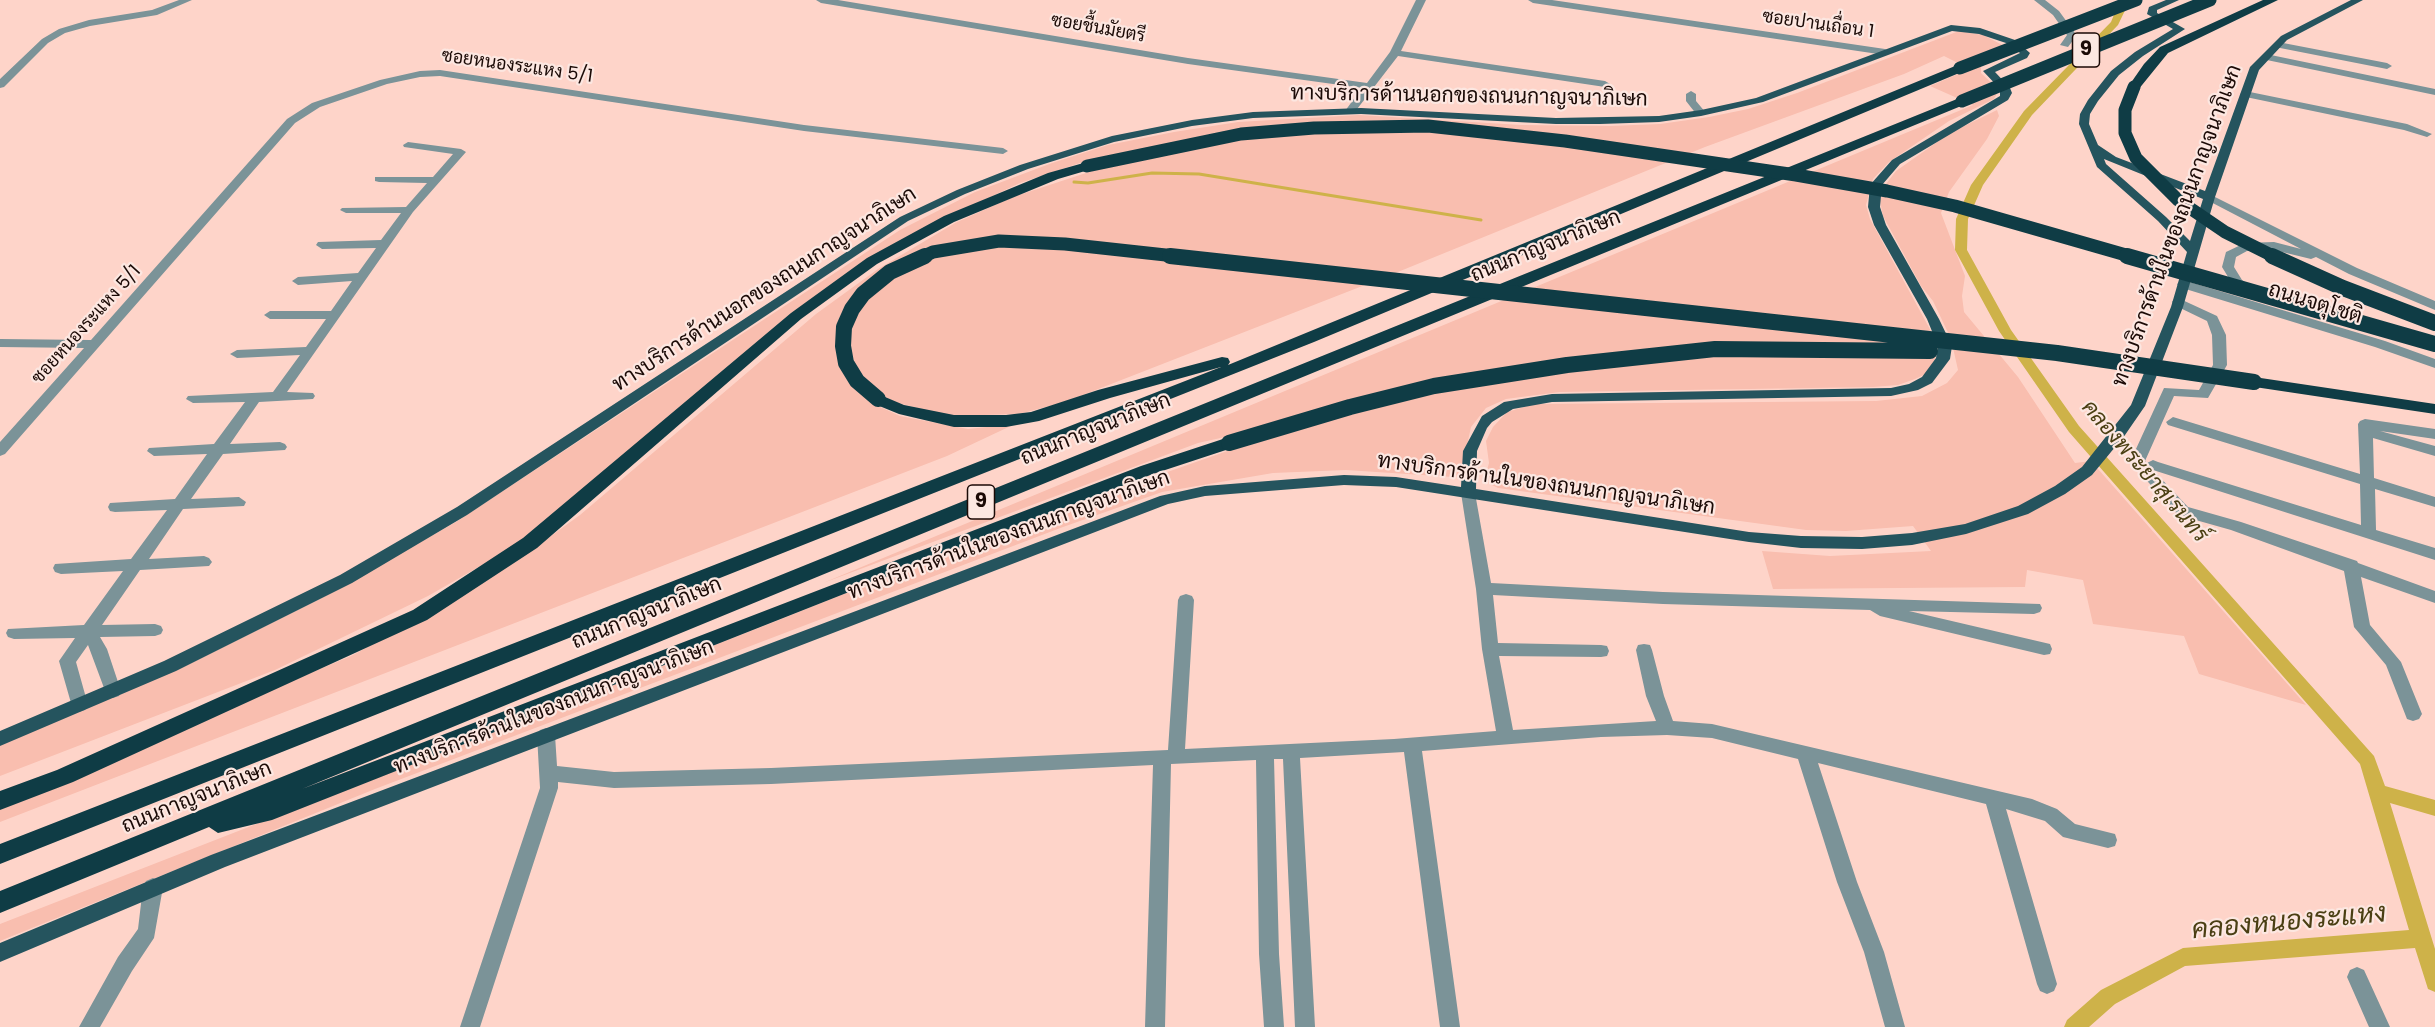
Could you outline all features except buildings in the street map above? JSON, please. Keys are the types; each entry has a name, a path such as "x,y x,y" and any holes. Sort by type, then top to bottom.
{"highway":[{"name":"ถนนกาญจนาภิเษก","path":"0,854 1308,339 1960,68 2136,0"},
{"name":"ถนนกาญจนาภิเษก","path":"0,902 2210,0"},
{"path":"2272,0 2164,50 2148,67 2134,87 2125,110 2125,133 2136,158 2178,200 2225,232 2343,288 2435,322"},
{"path":"0,801 76,771 420,615 530,543 796,316 872,261 949,219 1053,176 1087,166 1202,141 1241,134 1304,129 1428,126 1545,138 1796,175 1955,206 2435,344"},
{"path":"1308,339 1104,394 1034,417 1006,421 954,421 899,409 878,399 857,381 846,363 843,346 844,327 852,309 863,294 890,272 933,252 999,241 1065,244 2046,352 2435,409"},
{"path":"162,836 264,813 977,534 1147,470 1229,442 1350,407 1434,386 1567,365 1715,349 1922,350 2254,382"}],"main road":[{"path":"2174,0 2152,9 2152,14 2180,29 2139,54 2115,73 2093,100 2085,114 2084,124 2101,165 2162,219 2193,251"},
{"name":"ทางบริการด้านในของถนนกาญจนาภิเษก","path":"0,953 153,887 546,735 1165,500 1205,491 1344,480 1396,482 1749,537 1801,542 1891,541 1966,529 2023,510 2060,490 2087,471 2120,432 2138,406 2178,304 2210,197 2254,69 2284,38 2358,0"},
{"name":"ทางบริการด้านนอกของถนนกาญจนาภิเษก","path":"0,739 170,666 346,579 462,511 904,219 961,192 1024,167 1135,135 1192,123 1253,115 1350,111 1556,121 1659,119 1701,113 1760,100 1951,28 1963,27 2002,38 2012,42 2025,53 2023,56 1988,71 2007,93 2000,102 1956,124 1896,162 1883,174 1876,185 1874,207 1880,225 1933,319 1945,346 1943,359 1927,380 1913,387 1891,392 1552,398 1509,405 1487,419 1481,427 1470,451 1468,493"},
{"path":"2094,147 2133,169 2210,197"}],"street":[{"path":"0,85 45,41 62,31 89,23 154,13 187,0"},
{"name":"ซอยชื้นมัยตรี","path":"821,0 1188,61 1370,86"},
{"path":"1350,111 1395,53 1421,0"},
{"name":"ซอยปานเถื่อน 1","path":"1533,0 1885,52"},
{"path":"2039,0 2055,13 2072,35 2065,45"},
{"path":"2278,45 2387,66"},
{"path":"1395,53 1605,84"},
{"path":"2266,57 2435,92"},
{"name":"ซอยหนองระแหง 5/1","path":"1,448 291,121 316,105 405,76 440,73 804,128 1003,151"},
{"path":"1691,94 1691,101 1701,113"},
{"path":"2245,94 2407,127 2427,134"},
{"path":"276,397 409,210 461,152 408,145"},
{"path":"379,179 434,180"},
{"name":"ถนนจตุโชติ","path":"2210,197 2353,271 2435,306"},
{"path":"346,210 409,210"},
{"path":"322,245 384,244"},
{"path":"2290,316 2237,282 2228,267 2230,255 2245,247 2274,246 2301,252 2353,271"},
{"path":"298,281 360,277"},
{"name":"ถนนจตุโชติ","path":"2183,284 2290,316 2435,364"},
{"path":"2178,304 2212,319 2219,335 2220,365 2203,395 2169,392 2137,462 2183,511 2236,526 2351,565 2435,597"},
{"path":"270,315 334,315"},
{"path":"0,343 94,344"},
{"path":"237,354 308,351"},
{"path":"193,399 308,396"},
{"path":"79,705 67,661 255,398"},
{"path":"2173,422 2435,501"},
{"path":"2369,534 2365,424 2435,434"},
{"path":"2365,431 2435,451"},
{"path":"154,451 279,447"},
{"path":"2153,465 2435,554"},
{"path":"1468,493 1484,592 1490,649 1506,738"},
{"path":"115,507 239,502"},
{"path":"61,568 204,562"},
{"path":"2351,565 2362,627 2393,662 2413,714"},
{"path":"1484,592 1665,605 2034,608"},
{"path":"1155,1027 1169,756 1186,600"},
{"path":"1880,607 2044,649"},
{"path":"14,633 155,630"},
{"path":"88,632 99,649 113,691"},
{"path":"1490,649 1601,651"},
{"path":"1644,650 1655,696 1667,728"},
{"path":"548,773 614,780 771,776 1412,745 1601,730 1667,728 1712,731 2032,807 2051,815 2070,831 2108,840"},
{"path":"470,1027 549,788 546,735"},
{"path":"1412,745 1450,1027"},
{"path":"1291,750 1305,1027"},
{"path":"1265,751 1269,954 1274,1027"},
{"path":"1806,755 1846,882 1874,952 1894,1027"},
{"path":"1994,799 2047,984"},
{"path":"90,1027 124,964 147,932 153,887"},
{"path":"2357,977 2380,1027"}],"shaded area":[{"path":"1959,31 1983,35 2016,52 1981,66 1981,73 1999,90 1994,99 1949,121 1889,162 1873,179 1866,205 1870,219 1932,333 1937,348 1935,360 1928,373 1898,385 1873,387 1560,392 1506,399 1486,408 1471,427 1461,473 1453,477 1346,470 1273,473 1162,492 1063,527 375,789 0,941 0,924 774,622 1016,525 1233,449 1225,437 1198,443 823,583 1973,105 1930,86 1970,69 1944,56 1904,74 1705,147 1388,276 1065,402 1019,414 949,416 894,402 882,395 876,405 900,416 968,429 1015,424 947,456 0,822 0,795 203,718 351,656 441,608 515,562 580,515 816,314 878,269 955,223 1013,197 1092,171 1083,162 1020,183 916,232 865,262 547,523 503,553 428,596 275,670 0,776 0,745 185,666 320,599 456,522 900,230 975,192 1108,145 1238,122 1359,115 1521,125 1610,126 1660,124 1709,117 1748,109 1797,93"},
{"path":"1997,110 1999,116 1987,139 1949,192 1941,213 1965,276 1962,296 1964,312 2018,377 2075,463 2091,461 2306,705 2199,674 2184,636 2093,624 2083,580 2027,570 2025,587 1773,589 1762,551 1830,556 1931,551 1913,526 1846,531 1806,530 1498,488 1484,481 1489,463 1486,441 1493,427 1507,412 1535,404 1876,401 1922,396 1947,383 1958,370 1951,339 1933,301 1921,286 1883,216 1880,201 1886,184 1896,171 1950,133"}],"waterway":[{"name":"คลองพระยาสุเรนทร์","path":"2125,0 2115,23 2028,113 1977,185 1962,219 1961,250 2005,331 2074,429 2368,761 2422,938"},
{"path":"1074,182 1088,183 1152,173 1199,174 1481,220"},
{"path":"2378,792 2435,808"},
{"name":"คลองหนองระแหง","path":"2074,1027 2108,997 2183,957 2422,938"},
{"name":"คลองพระยาสุเรนทร์","path":"2422,938 2435,982"}]}
